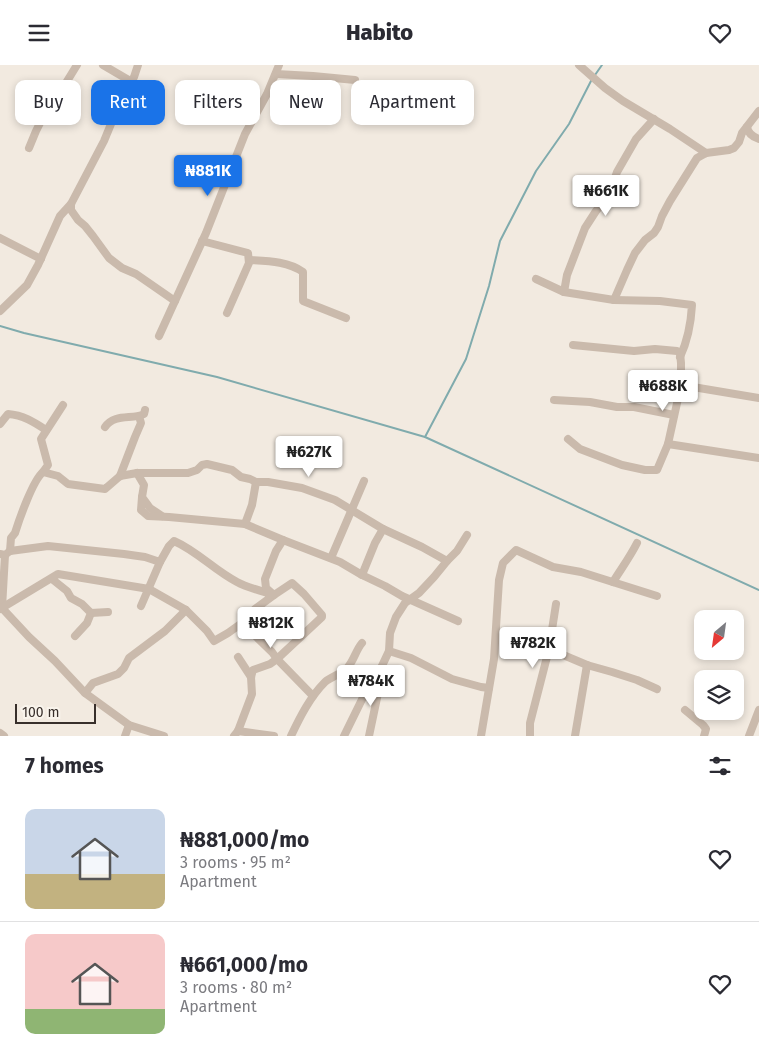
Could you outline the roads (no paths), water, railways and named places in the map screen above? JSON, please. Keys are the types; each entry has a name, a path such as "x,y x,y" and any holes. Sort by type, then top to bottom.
{"street":[{"path":"29,148 48,105 61,91 77,65"},
{"path":"103,65 129,80"},
{"path":"133,80 138,65"},
{"path":"159,336 206,233 245,134 261,106 279,65"},
{"path":"579,65 623,101 706,153"},
{"path":"276,74 355,80"},
{"path":"614,300 635,253 658,227 670,201 697,158 706,153 734,148 739,142 742,133 759,111"},
{"path":"564,292 567,275 585,228 609,195 617,172 636,139 654,119"},
{"path":"0,311 27,285 60,217 71,204 111,125"},
{"path":"747,127 748,131 759,139"},
{"path":"71,204 73,214 93,236 109,258 175,301"},
{"path":"0,238 41,259"},
{"path":"202,241 248,253 249,263 228,313"},
{"path":"249,260 278,262 296,267 303,272 303,301 346,318"},
{"path":"536,279 564,292 614,300 660,301 692,305 686,344 680,357"},
{"path":"568,439 580,449 622,465 645,471 657,470 668,444 681,385 680,353 677,351 655,349 634,351 573,345"},
{"path":"681,385 759,398"},
{"path":"554,399 590,402 616,407 634,407 674,415"},
{"path":"64,405 41,439 48,465 31,492 5,553 1,608 62,667 85,693 129,725 164,736"},
{"path":"43,472 58,475 68,484 105,489 120,476 134,437 142,423 142,413 124,416 107,423 105,427"},
{"path":"0,424 8,414 13,414 27,418 46,430"},
{"path":"668,444 759,458"},
{"path":"120,476 138,473 188,473 207,464 232,471 241,477 256,482 268,482 302,488 335,500 384,529 447,561"},
{"path":"138,473 144,485 141,510 148,516 245,524 340,562 410,600 458,621"},
{"path":"331,558 364,481"},
{"path":"245,524 252,505 256,482"},
{"path":"362,575 375,543 384,529"},
{"path":"344,736 373,677 381,668 389,651 390,633 396,617 405,603 419,593 457,551 467,535"},
{"path":"274,595 266,588 265,579 276,551 283,540"},
{"path":"140,606 160,563 169,546 174,541 199,555 211,566 239,584 274,595"},
{"path":"613,582 637,543"},
{"path":"5,553 48,545 145,557 160,563"},
{"path":"481,736 494,659 499,580 503,563 516,550 553,567 581,572 657,596"},
{"path":"1,608 58,574 149,589 186,610 207,631 214,641 242,623 255,609 292,583 304,594 322,617 277,659 254,670 251,677 252,694 236,733 274,736"},
{"path":"52,579 67,591 71,598 82,604 91,613"},
{"path":"530,736 530,723 549,649 556,604"},
{"path":"85,693 93,683 118,674 124,668 129,658 165,631 186,610"},
{"path":"91,613 108,611"},
{"path":"75,636 88,623 91,613"},
{"path":"242,623 313,696"},
{"path":"291,736 313,696 327,681 348,667 362,643"},
{"path":"549,649 587,665 637,680 658,689"},
{"path":"389,651 405,655 452,679 489,688"},
{"path":"238,657 251,677"},
{"path":"575,736 587,665"},
{"path":"369,736 381,679 381,668"},
{"path":"749,736 759,710"},
{"path":"685,711 703,725 706,729 704,736"},
{"path":"125,736 129,725"},
{"path":"0,733 4,736"}],"waterway":[{"path":"595,75 602,65"},
{"path":"425,437 466,359 489,286 500,241 536,171 569,124 592,79"},
{"path":"0,326 217,377 425,437 759,590"}]}
